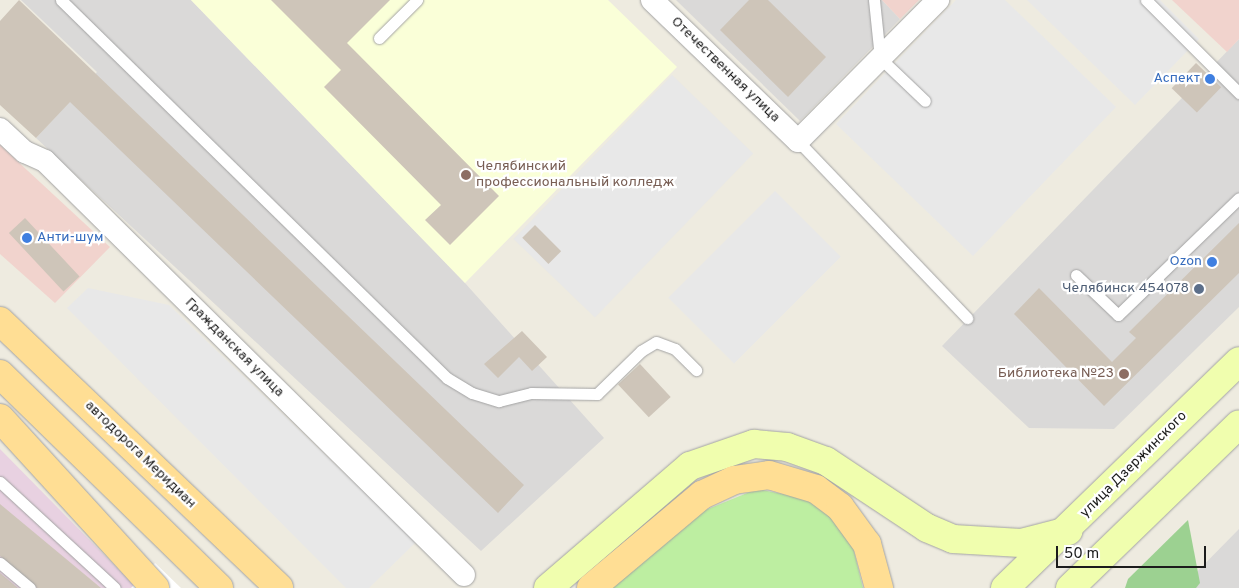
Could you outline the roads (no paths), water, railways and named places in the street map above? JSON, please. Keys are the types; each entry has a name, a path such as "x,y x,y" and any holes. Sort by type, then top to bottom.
{"main road":[{"name":"автодорога Меридиан","path":"0,321 279,588"},
{"name":"улица Дзержинского","path":"1005,588 1068,531 1239,361"},
{"path":"0,374 219,588"},
{"path":"0,418 125,560 155,588"},
{"path":"1070,588 1128,537 1239,424"},
{"path":"548,588 690,466 754,444 787,447 826,461 927,528 953,539 1021,543 1068,531"},
{"path":"591,588 702,495 734,480 769,476 816,490 845,512 867,544 879,588"},
{"path":"1100,588 1128,537"}],"street":[{"path":"798,141 938,0"},
{"name":"Отечественная улица","path":"661,3 798,141"},
{"name":"Гражданская улица","path":"0,129 25,152 45,160 464,575"}],"lane":[{"path":"61,0 447,378 472,393 499,401 531,392 597,394 641,351 656,342 675,348 696,370"},
{"path":"379,38 417,0"},
{"path":"874,0 880,58 925,101"},
{"path":"1146,0 1239,93"},
{"path":"798,141 966,318"},
{"path":"1076,275 1118,315 1239,198"},
{"path":"0,482 115,588"},
{"path":"0,563 30,588"}],"place":[{"name":"Аспект","path":"1210,79"},
{"name":"Челябинский профессиональный колледж","path":"466,175"},
{"name":"Анти-шум","path":"27,238"},
{"name":"Ozon","path":"1212,262"},
{"name":"Челябинск 454078","path":"1199,289"},
{"name":"Библиотека №23","path":"1124,374"}]}
